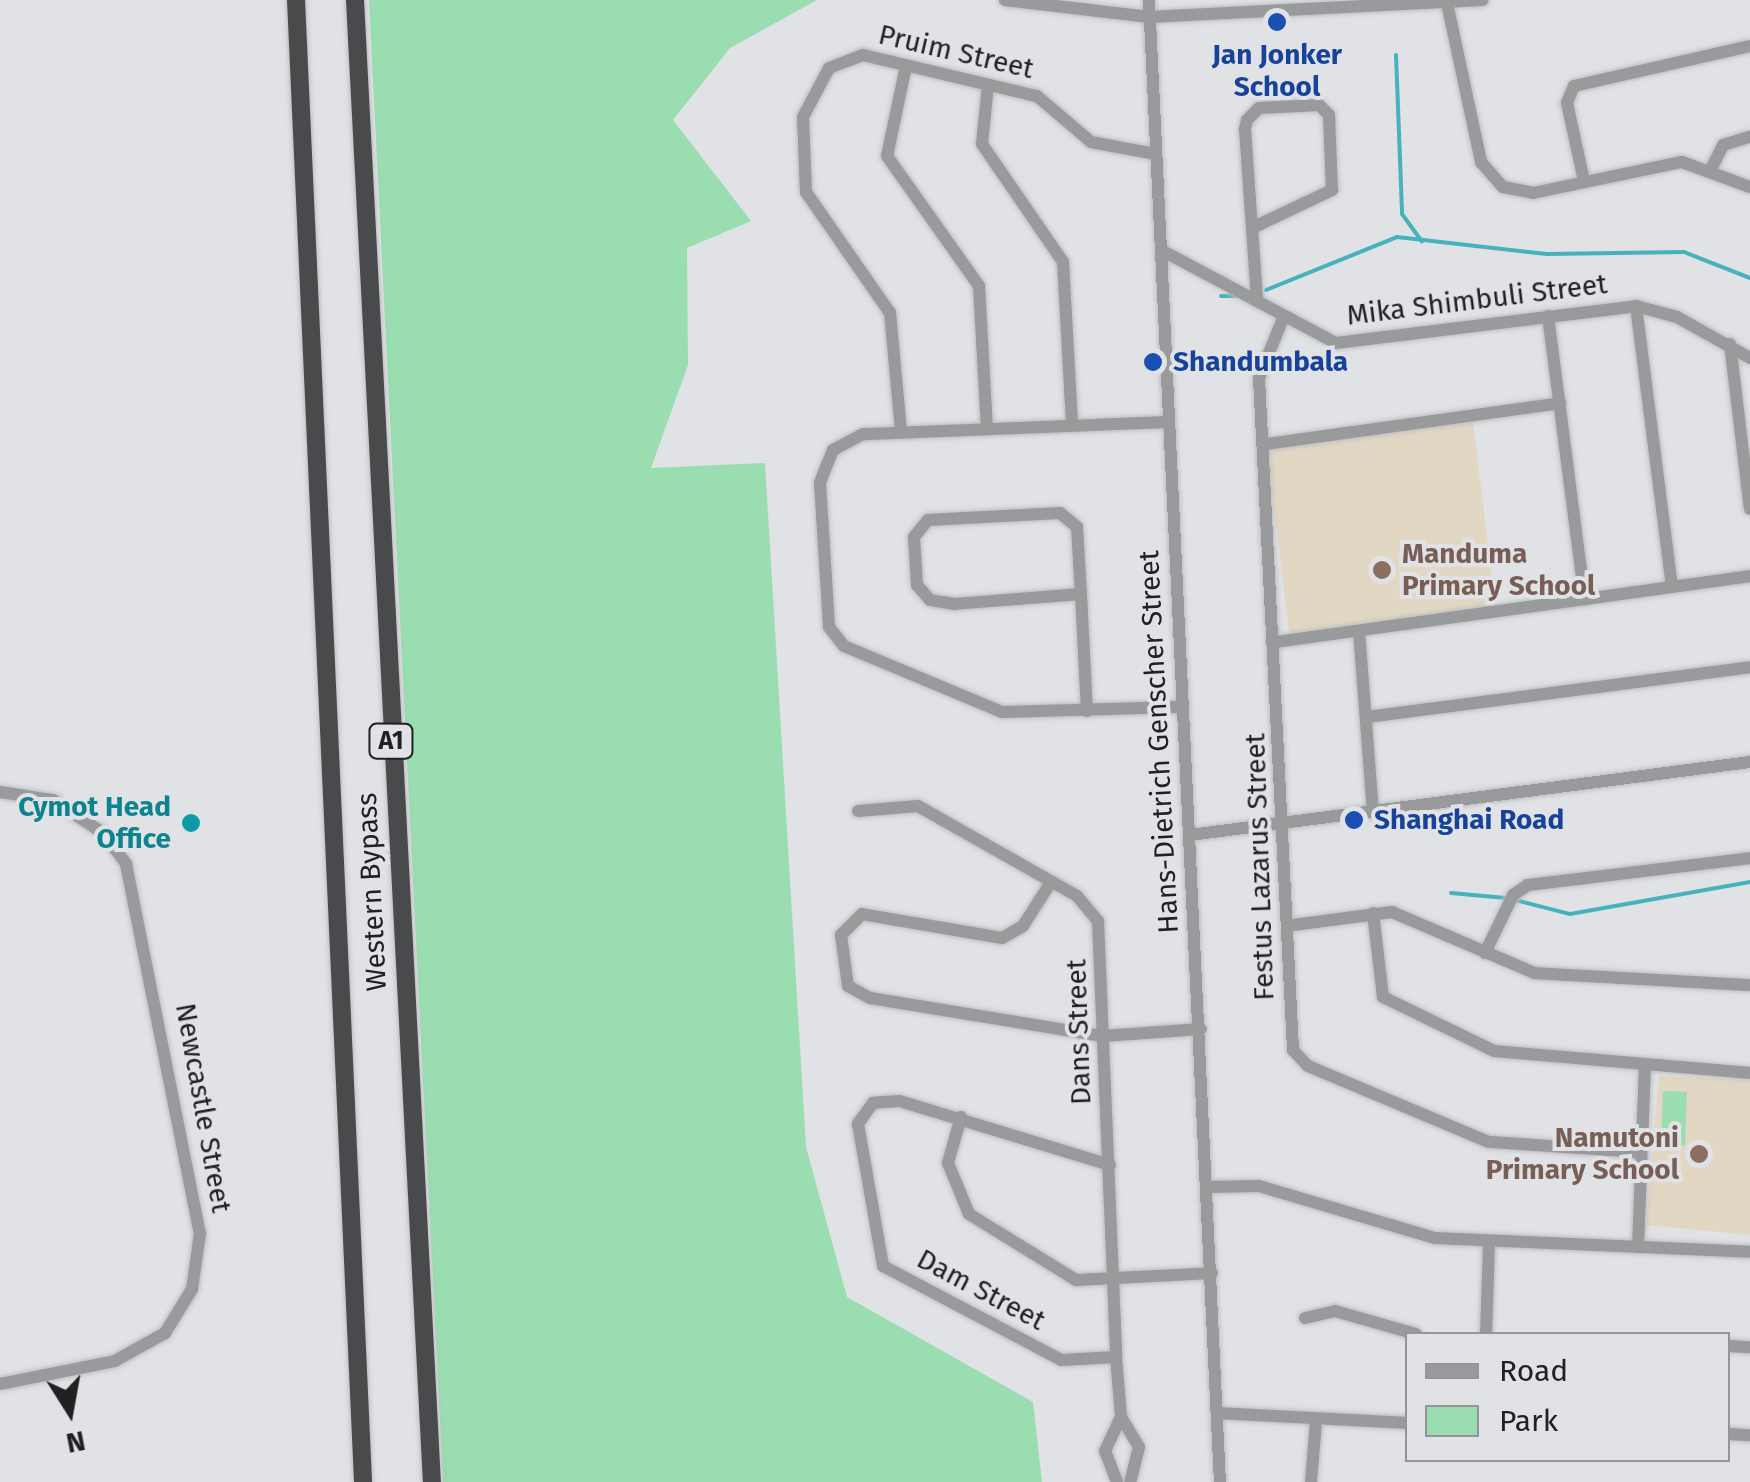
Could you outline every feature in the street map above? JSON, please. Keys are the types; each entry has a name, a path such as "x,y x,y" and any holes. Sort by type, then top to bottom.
{"highway":[{"name":"Western Bypass","path":"296,0 363,1482"},
{"name":"Western Bypass","path":"355,0 432,1482"}],"street":[{"path":"1005,0 1150,17 1482,0"},
{"name":"Hans-Dietrich Genscher Street","path":"1149,0 1220,1482"},
{"path":"1446,3 1490,177 1523,194 1674,162 1711,169 1750,187"},
{"path":"1584,181 1568,104 1574,86 1750,46"},
{"name":"Pruim Street","path":"901,432 890,314 811,208 801,141 808,101 840,58 906,66 1046,100 1090,142 1156,154"},
{"path":"906,66 887,156 978,286 987,428"},
{"path":"988,84 982,144 1063,262 1072,424"},
{"path":"1252,228 1332,190 1329,115 1319,105 1259,108 1247,120 1252,228 1258,300"},
{"path":"1711,169 1724,144 1750,137"},
{"name":"Mika Shimbuli Street","path":"1161,250 1284,316 1345,343 1636,306 1730,344 1750,358"},
{"path":"1636,306 1672,587"},
{"name":"Festus Lazarus Street","path":"1284,316 1260,370 1293,924 1290,1029 1308,1066 1490,1142 1641,1152"},
{"path":"1548,316 1585,600"},
{"path":"1730,344 1750,509"},
{"path":"1266,444 1560,402"},
{"path":"1167,422 852,436 822,467 828,616 837,641 993,710 1180,706"},
{"path":"1081,594 930,600 914,577 915,532 928,520 1068,515 1078,527 1081,594 1086,711"},
{"path":"1275,642 1750,576"},
{"path":"1358,631 1373,812"},
{"path":"1367,717 1750,666"},
{"path":"1190,835 1286,827 1750,762"},
{"name":"Newcastle Street","path":"0,792 53,800 103,834 126,864 200,1232 192,1289 165,1333 114,1361 0,1384"},
{"name":"Dans Street","path":"858,812 918,806 1051,882 1098,921 1119,1280 1116,1357 1121,1417 1140,1448 1130,1482"},
{"path":"1485,952 1513,895 1528,885 1750,858"},
{"path":"1051,882 1023,926 1002,938 862,914 842,935 846,980 859,995 1103,1036 1200,1029"},
{"path":"1373,913 1377,984 1395,1007 1514,1058 1750,1072"},
{"path":"1293,924 1373,913 1401,914 1544,974 1750,985"},
{"path":"1638,1247 1644,1068"},
{"name":"Dam Street","path":"1110,1165 961,1117 890,1101 860,1116 879,1260 1061,1360 1116,1357"},
{"path":"961,1117 948,1157 963,1210 1076,1280 1212,1273"},
{"path":"1208,1187 1259,1186 1414,1234 1489,1242 1750,1252"},
{"path":"1486,1332 1489,1242"},
{"path":"1306,1318 1336,1310 1409,1332"},
{"path":"1218,1412 1405,1422"},
{"name":"Dans Street","path":"1118,1482 1106,1450 1121,1417"},
{"path":"1311,1482 1316,1420"}],"shaded area":[{"name":"Manduma Primary School","path":"1472,415 1496,613 1290,638 1266,440"},
{"name":"Namutoni Primary School","path":"1659,1076 1750,1080 1750,1235 1646,1225"}],"green space":[{"path":"369,0 817,0 730,48 673,120 751,221 687,248 688,365 651,468 765,463 806,1147 847,1297 1033,1402 1042,1482 443,1482"},
{"path":"1663,1091 1687,1092 1685,1146 1661,1145"}],"waterway":[{"path":"1396,55 1402,214 1422,242"},
{"path":"1266,290 1397,237 1547,254 1684,252 1750,278"},
{"path":"1221,296 1236,296"},
{"path":"1515,900 1570,914 1750,882"},
{"path":"1451,893 1506,898"}],"place":[{"name":"Jan Jonker School","path":"1277,22"},
{"name":"Shandumbala","path":"1153,362"},
{"name":"Manduma Primary School","path":"1382,570"},
{"name":"Shanghai Road","path":"1354,820"},
{"name":"Cymot Head Office","path":"191,823"},
{"name":"Namutoni Primary School","path":"1699,1154"}]}
